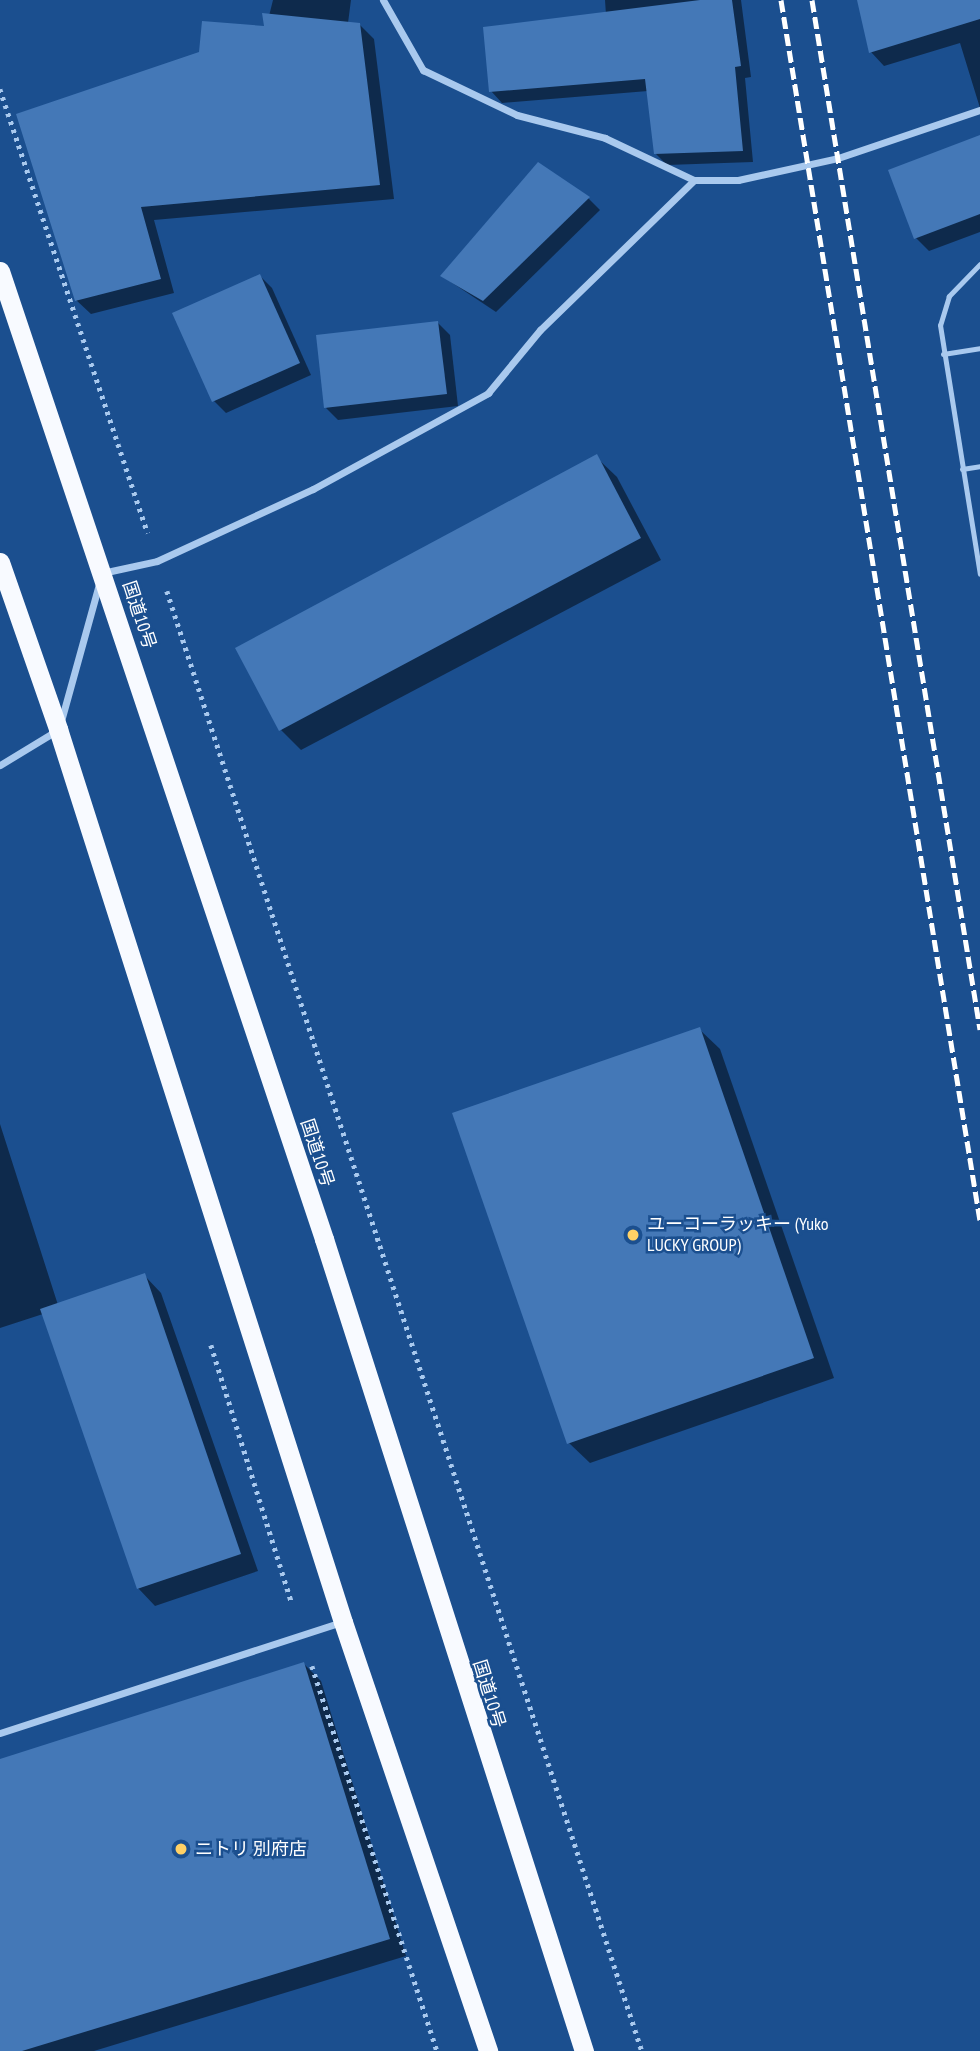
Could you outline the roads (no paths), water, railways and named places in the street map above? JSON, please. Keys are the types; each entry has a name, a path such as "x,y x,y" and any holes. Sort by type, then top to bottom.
{"highway":[{"name":"国道10号","path":"0,271 324,1239 584,2051"},
{"path":"0,562 58,729 343,1622 488,2051"}],"street":[{"path":"383,0 423,70 517,115 605,138 694,180 738,180 838,158 980,110"},
{"path":"0,765 58,729 102,572 157,561 313,489 488,393 540,330 694,180"},
{"path":"0,1733 343,1622"}],"lane":[{"path":"980,264 949,296 940,325 980,571"},
{"path":"943,354 980,348"},
{"path":"962,469 980,466"}],"railway":[{"path":"781,0 980,1220"},
{"path":"812,0 980,1029"}],"place":[{"name":"ユーコーラッキー (Yuko LUCKY GROUP)","path":"633,1235"},
{"name":"ニトリ 別府店","path":"181,1849"}]}
